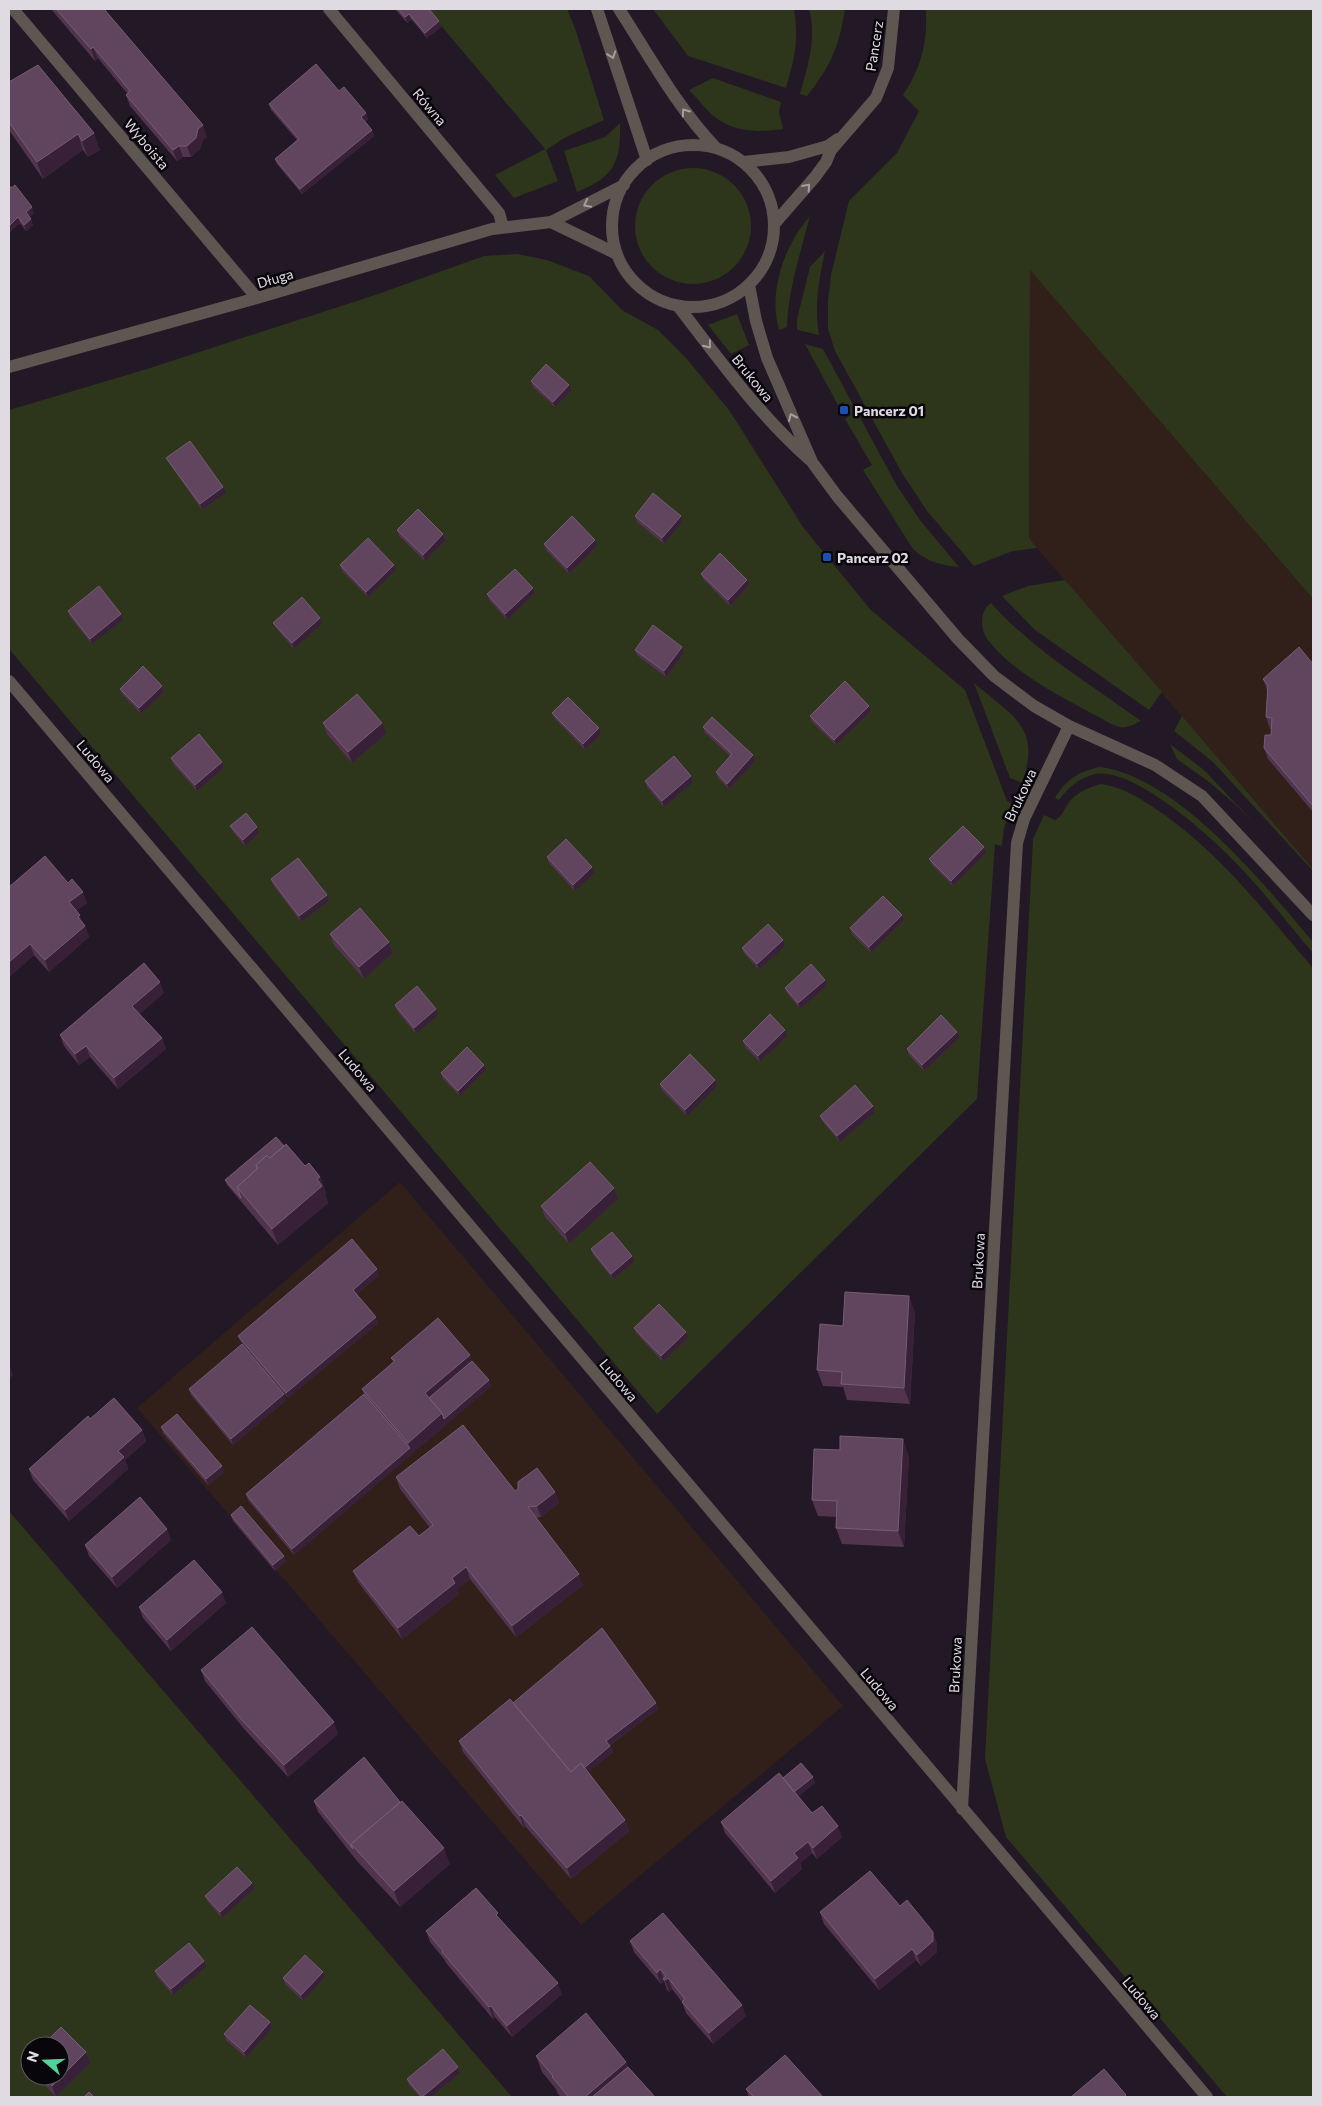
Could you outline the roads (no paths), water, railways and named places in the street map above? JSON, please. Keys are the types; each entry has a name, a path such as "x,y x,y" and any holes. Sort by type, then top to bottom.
{"street":[{"name":"Wyboista","path":"13,9 257,298"},
{"name":"Równa","path":"329,9 499,213 503,227"},
{"path":"597,9 647,160"},
{"path":"619,9 694,126 716,148 744,162 766,190 773,211 775,223 771,250 766,263 749,285 731,298 711,306 678,306 655,298 641,288 629,275 617,254 613,237 612,218 614,207 630,175 647,160 668,149 680,146 692,145 716,148"},
{"name":"Pancerz","path":"775,223 815,178 826,162 831,150 876,98 888,68 892,45 894,9"},
{"name":"Pancerz","path":"744,162 789,157 828,146 844,135"},
{"name":"Długa","path":"9,367 503,227 551,222 624,185"},
{"path":"551,222 617,254"},
{"name":"Brukowa","path":"749,285 756,321 767,358 812,462"},
{"name":"Brukowa","path":"678,306 750,398 776,427 812,462 851,513 981,664 1034,706 1069,726 1155,765 1202,796 1313,915"},
{"name":"Ludowa","path":"9,681 1207,2097"},
{"name":"Brukowa","path":"962,1809 1017,843 1024,820 1069,726"}],"place":[{"name":"Pancerz 01","path":"844,410"},
{"name":"Pancerz 02","path":"827,557"}]}
